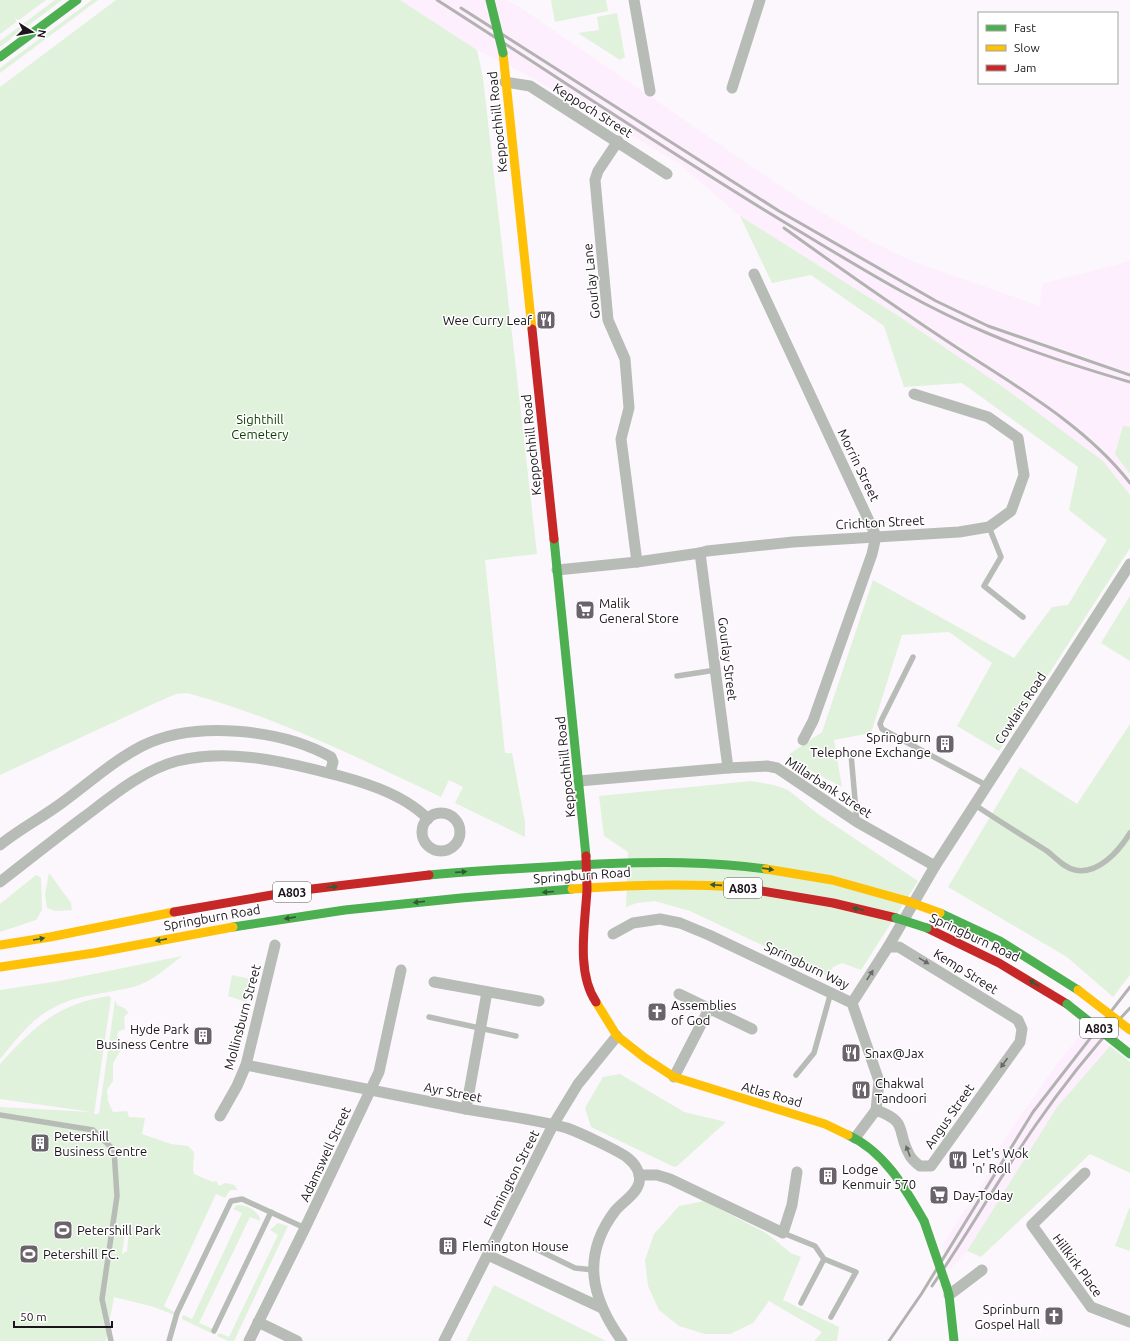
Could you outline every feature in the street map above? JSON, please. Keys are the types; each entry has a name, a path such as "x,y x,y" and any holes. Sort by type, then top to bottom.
{"main road":[{"path":"0,57 77,0"},
{"name":"Keppochhill Road","path":"490,0 503,53 580,781 587,865 587,888"},
{"name":"Springburn Road","path":"0,945 54,937 201,907 335,886 444,873 587,865 690,862 753,866 844,882 907,901 940,913 1000,941 1078,990 1130,1030"},
{"name":"Springburn Road","path":"0,967 94,953 226,928 338,911 461,898 642,884 719,885 786,894 896,918 927,928 979,951 1018,972 1067,1004 1130,1054"},
{"name":"Atlas Road","path":"587,888 583,952 589,992 617,1036 645,1058 674,1077 825,1124 855,1138 887,1163 906,1190 924,1221 947,1290 954,1341"}],"street":[{"path":"634,0 650,91"},
{"path":"732,88 760,0"},
{"name":"Keppoch Street","path":"506,82 530,86 618,141 664,172"},
{"name":"Gourlay Lane","path":"618,141 598,171 595,180 608,320 625,359 629,408 622,439 637,562"},
{"name":"Morrin Street","path":"754,274 876,536"},
{"name":"Crichton Street","path":"557,570 637,562 707,551 793,542 959,532 989,527 1011,511 1024,476 1018,438 988,417 914,394"},
{"path":"803,740 813,721 872,554 876,536"},
{"name":"Gourlay Street","path":"700,553 728,768"},
{"name":"Cowlairs Road","path":"888,947 935,866 975,805 986,785 1130,564"},
{"path":"0,845 63,802 90,780 124,757 143,746 172,736 223,732 274,737 298,742 331,757 333,762 330,773"},
{"path":"0,882 115,793 171,763 208,757 240,756 279,761 330,773 368,784 414,806 428,819"},
{"name":"Millarbank Street","path":"580,781 728,768 766,766 777,768 856,822 935,866"},
{"name":"Springburn Way","path":"613,934 633,923 660,919 680,923 709,935 852,1003 879,1081 876,1110"},
{"name":"Mollinsburn Street","path":"220,1116 237,1086 246,1065 275,945"},
{"path":"852,1003 888,947"},
{"name":"Kemp Street","path":"888,947 900,947 924,961 1018,1020 1022,1029"},
{"name":"Adamswell Street","path":"249,1341 371,1090 378,1072 402,970"},
{"path":"434,982 539,1001"},
{"path":"466,1109 487,992"},
{"path":"679,994 752,1029"},
{"path":"674,1077 709,1009"},
{"name":"Angus Street","path":"876,1110 892,1115 902,1129 909,1155 920,1166 931,1166 1020,1042 1022,1029"},
{"name":"Flemington Street","path":"445,1341 553,1125 578,1084 617,1036"},
{"name":"Ayr Street","path":"246,1065 568,1129 626,1157 634,1165 639,1175"},
{"path":"855,1138 876,1110"},
{"path":"622,1341 602,1308 595,1284 594,1270 598,1242 603,1230 617,1209 637,1187 639,1175 657,1175 670,1179 783,1234 792,1205 797,1172"},
{"name":"Hillkirk Place","path":"1085,1173 1032,1225 1091,1308 1130,1322"},
{"path":"488,1255 602,1308"},
{"path":"947,1290 982,1270"},
{"path":"258,1322 297,1341"}],"lane":[{"path":"989,527 1001,557 984,586 1022,617"},
{"path":"913,657 882,719 880,724 882,729 986,785"},
{"path":"677,676 716,670"},
{"path":"851,754 856,822"},
{"path":"975,805 1048,852 1063,864 1075,870 1091,868 1107,861 1125,842 1130,833"},
{"path":"796,1075 814,1053 831,992"},
{"path":"430,1017 516,1036"},
{"path":"0,1115 94,1130 114,1150 117,1196 102,1299 111,1341"},
{"path":"169,1341 177,1313 231,1201 242,1199 305,1228"},
{"path":"214,1331 272,1212"},
{"path":"783,1234 815,1246 824,1259 856,1272 831,1317"},
{"path":"536,1249 574,1268 594,1270"},
{"path":"801,1303 824,1259"}],"shaded area":[{"path":"400,0 506,0 518,6 798,198 868,240 914,262 1040,306 1042,284 1130,261 1130,495 1103,461 1003,387 897,315 740,216 677,162 527,75 477,50"},
{"path":"1087,1027 1110,1046 1057,1107 967,1251 949,1270 942,1245 999,1158 999,1147 1056,1065"}],"green space":[{"path":"0,0 46,0 0,34"},
{"path":"55,0 62,0 0,47 0,41"},
{"path":"92,0 98,0 0,73 0,68"},
{"name":"Sighthill Cemetery","path":"116,0 400,0 477,50 483,78 537,554 485,560 505,753 512,753 525,822 525,837 455,803 463,787 449,780 441,797 286,726 187,693 176,694 153,704 0,775 0,87"},
{"path":"551,0 606,0 608,11 555,22"},
{"path":"617,13 625,57 620,60 578,33 599,30 597,17"},
{"path":"740,216 897,315 1003,387 1103,461 1130,495 1130,548 999,751 957,726 992,663 949,632 902,635 871,733 834,740 842,787 787,758 791,753 822,732 873,580 1014,658 1052,607 1068,605 1107,540 1069,510 1078,467 962,383 904,387 884,326 811,275 772,283"},
{"path":"1123,426 1130,427 1130,474 1115,454"},
{"path":"1130,596 1130,661 1101,643"},
{"path":"1130,724 1130,975 1113,997 1067,957 948,887 1020,767 1077,804"},
{"path":"751,781 774,785 788,790 818,814 918,881 861,970 842,963 833,967 827,976 690,911 655,901 637,903 626,907 628,852 604,836 599,796"},
{"path":"49,873 71,903 72,910 55,911 47,908 45,894"},
{"path":"36,875 41,878 42,910 36,920 0,932 0,904"},
{"path":"182,956 159,974 140,985 82,997 53,1008 31,1024 0,1059 0,990 59,981"},
{"path":"232,975 251,979 246,1002 228,996"},
{"path":"109,996 111,998 94,1114 99,1114 115,1000 117,1005 126,1009 128,1013 124,1017 125,1029 119,1031 117,1035 122,1044 121,1050 113,1063 113,1081 107,1090 108,1101 113,1112 127,1111 129,1117 145,1118 142,1134 171,1144 188,1146 194,1152 194,1174 213,1182 216,1181 219,1186 225,1183 234,1185 238,1190 230,1190 225,1198 216,1194 164,1306 174,1312 174,1315 154,1307 114,1297 106,1341 0,1341 0,1107 92,1112 0,1099 0,1064 24,1039 48,1019 61,1011 91,1000","holes":["126,1226 129,1230 127,1251 122,1254"]},
{"path":"1110,1046 1130,1062 1130,1173 1090,1154 981,1257 967,1251 1057,1107"},
{"path":"620,1074 684,1112 726,1122 676,1167 672,1166 591,1127 585,1108 603,1077"},
{"path":"704,1201 766,1233 791,1253 801,1257 783,1300 839,1327 837,1341 814,1341 822,1332 769,1301 753,1323 730,1334 705,1334 679,1326 659,1310 648,1286 645,1260 654,1234 679,1206"},
{"path":"237,1205 252,1209 260,1218 260,1221 250,1217 199,1323 213,1329 211,1333 182,1319 183,1315 192,1319 242,1213 233,1209"},
{"path":"1130,1206 1130,1251 1115,1246"},
{"path":"278,1223 288,1226 234,1341 228,1341 217,1336 219,1333 229,1337 278,1235 270,1230"},
{"path":"494,1285 606,1341 466,1341"}],"railway":[{"path":"437,0 659,144 794,228 912,297 962,322 1004,340 1058,360 1130,382"},
{"path":"461,8 779,211 936,301 988,326 1130,375"},
{"path":"784,228 848,274 1049,408 1092,443 1112,462 1130,483"},
{"path":"889,1341 922,1293 1033,1112 1130,987"},
{"path":"932,1286 1046,1110 1092,1051 1130,1008"}],"traffic: fast":[{"path":"0,57 77,0"},
{"path":"490,0 503,53"},
{"path":"554,539 586,856"},
{"path":"429,875 535,867 641,863 703,863 766,869"},
{"path":"233,927 345,910 461,898 572,889"},
{"path":"940,913 1000,941 1078,990"},
{"path":"896,918 927,928"},
{"path":"1067,1004 1130,1054"},
{"path":"848,1135 873,1151 893,1172 924,1221"},
{"path":"924,1221 946,1285"},
{"path":"946,1285 949,1295 954,1341"}],"traffic: slow":[{"path":"503,53 532,329"},
{"path":"766,869 832,880 907,901"},
{"path":"572,889 655,885 738,887"},
{"path":"907,901 940,913"},
{"path":"0,945 50,937 174,912"},
{"path":"0,967 94,953 233,927"},
{"path":"1078,990 1130,1030"},
{"path":"596,1002 617,1036 645,1058 674,1077 825,1124 848,1135"}],"traffic: jam":[{"path":"532,329 554,539"},
{"path":"586,856 587,890 583,948 584,963 586,977 596,1002"},
{"path":"174,912 295,891 429,875"},
{"path":"738,887 833,903 896,918"},
{"path":"927,928 999,963 1067,1004"}],"place":[{"name":"Wee Curry Leaf","path":"546,320"},
{"name":"Malik General Store","path":"585,610"},
{"name":"Springburn Telephone Exchange","path":"945,744"},
{"name":"Assemblies of God","path":"657,1012"},
{"name":"Hyde Park Business Centre","path":"203,1036"},
{"name":"Snax@Jax","path":"851,1053"},
{"name":"Chakwal Tandoori","path":"861,1090"},
{"name":"Petershill Business Centre","path":"40,1143"},
{"name":"Let's Wok 'n' Roll","path":"958,1160"},
{"name":"Lodge Kenmuir 570","path":"828,1176"},
{"name":"Day-Today","path":"939,1195"},
{"name":"Petershill Park","path":"63,1230"},
{"name":"Flemington House","path":"448,1246"},
{"name":"Petershill FC.","path":"29,1254"},
{"name":"Sprinburn Gospel Hall","path":"1054,1316"}]}
